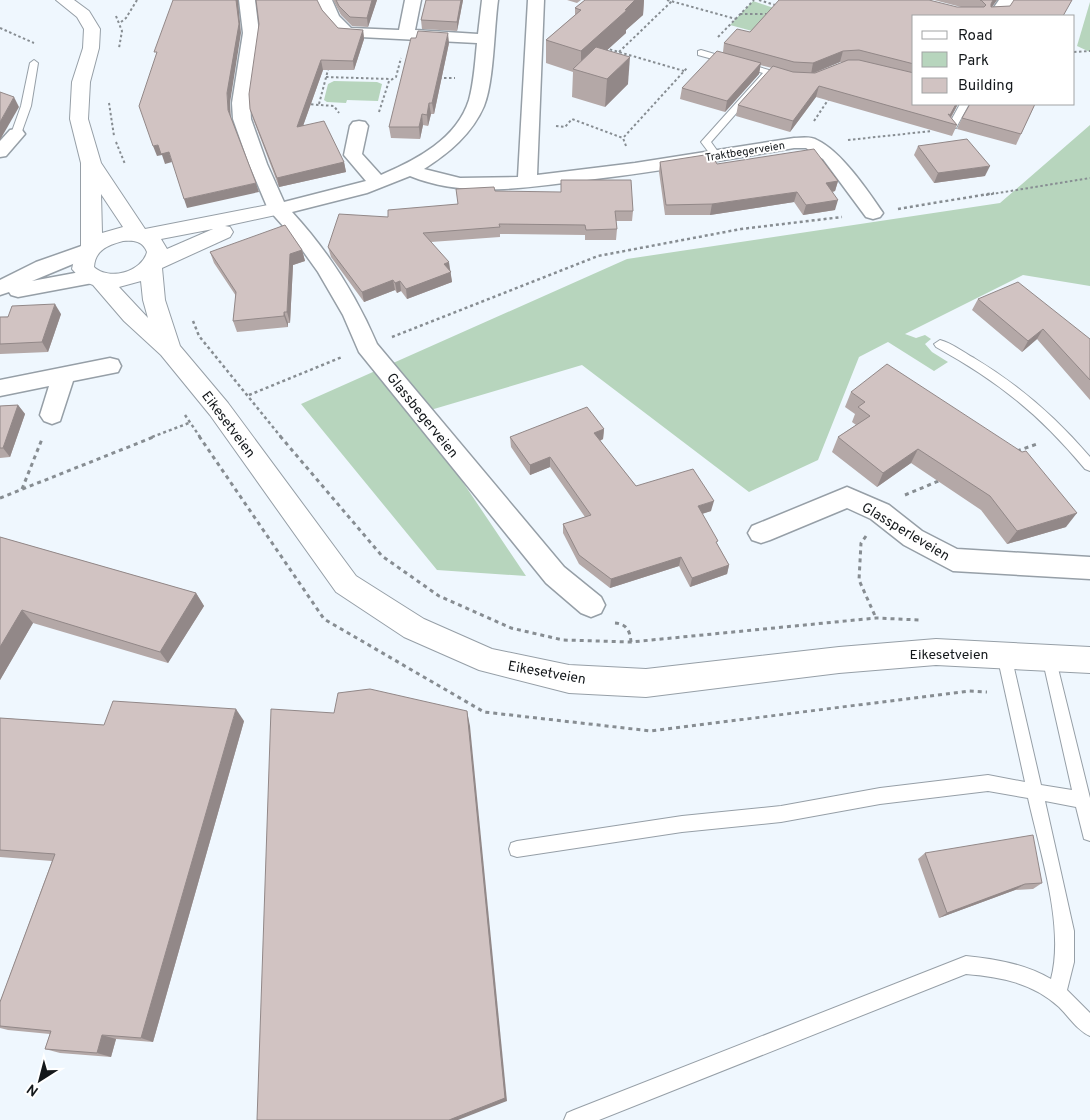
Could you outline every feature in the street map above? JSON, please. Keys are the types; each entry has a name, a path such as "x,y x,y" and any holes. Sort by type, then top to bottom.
{"main road":[{"path":"64,0 82,14 92,29 91,48 81,82 79,102 79,119 91,163 91,247"},
{"path":"91,163 142,235 155,243 158,252 152,264"},
{"path":"278,209 152,264 137,275 119,280 96,278 83,269 83,259 91,247 106,238 123,234 142,235 278,209"},
{"name":"Eikesetveien","path":"152,264 154,300 169,349"},
{"name":"Eikesetveien","path":"96,278 132,316 169,349 219,409 346,584 414,628 489,661 569,679 646,683 839,660 936,652 1090,660"}],"street":[{"name":"Glassbegerveien","path":"247,0 251,33 241,103 242,119 258,164 278,209 300,233 327,270 354,315 367,346 555,575 591,605"},
{"path":"324,0 327,10 347,33 486,39"},
{"path":"406,35 413,0"},
{"path":"278,209 331,198 378,183 410,170 444,147 465,125 475,108 480,92 490,0"},
{"path":"527,182 536,0"},
{"path":"997,15 1007,0"},
{"path":"359,126 353,156 378,183"},
{"path":"0,152 16,134"},
{"name":"Traktbegerveien","path":"410,170 430,178 460,184 527,182 635,169 794,143 810,143"},
{"path":"810,143 829,155 873,213"},
{"path":"0,288 91,247"},
{"path":"0,293 96,278"},
{"path":"0,388 63,377 110,366"},
{"path":"52,415 63,377"},
{"name":"Glassperleveien","path":"761,533 847,497 880,512 913,538 953,560 1090,568"}],"lane":[{"path":"701,53 791,78"},
{"path":"16,134 26,106 34,63"},
{"path":"716,156 706,142 768,72"},
{"path":"953,126 964,105"},
{"path":"940,344 976,364 1041,412 1063,434 1090,466"},
{"path":"1004,655 1065,931 1065,962 1057,993"},
{"path":"1048,658 1090,833"},
{"path":"517,850 682,824 781,814 880,796 988,783 1082,800"},
{"path":"574,1120 966,965 996,967 1025,975 1057,993 1076,1010 1090,1027"}],"path":[{"path":"121,22 126,18 137,0"},
{"path":"667,0 736,19"},
{"path":"623,138 701,53 754,0"},
{"path":"758,0 782,8"},
{"path":"619,52 672,1"},
{"path":"112,12 121,22 122,37 117,54"},
{"path":"740,14 774,14"},
{"path":"0,28 34,44 34,63"},
{"path":"319,104 336,45 347,33"},
{"path":"326,77 390,79 396,77 406,35"},
{"path":"602,47 684,71"},
{"path":"1075,52 1090,51"},
{"path":"435,77 481,79"},
{"path":"301,104 334,106 340,116 359,126 378,117 390,79"},
{"path":"831,96 806,132 810,143 947,130 953,126"},
{"path":"109,102 115,139 126,164"},
{"path":"564,127 572,118 623,138 635,169"},
{"path":"249,395 367,346 598,256 741,229 873,213 1090,178"},
{"path":"182,408 189,423 324,619 484,712 650,731 969,691 1013,693"},
{"path":"22,489 52,415"},
{"path":"0,498 189,423"},
{"path":"1008,455 1063,434"},
{"path":"876,618 859,580 861,543 880,512 908,493 944,479"}],"green space":[{"path":"753,1 800,17 778,38 730,25"},
{"path":"1090,2 1090,52 1077,46"},
{"path":"334,81 377,82 382,84 378,101 347,100 346,103 327,102 324,100 328,84"},
{"path":"1090,125 1090,286 1023,275 905,334 916,338 925,335 931,339 925,344 932,352 948,362 934,371 888,342 859,357 818,460 749,492 582,365 417,414 526,576 437,570 301,404 627,259 1000,203"}],"building":[{"path":"173,0 236,0 239,24 227,93 228,110 256,183 184,199 169,152 161,154 158,145 153,146 139,106 157,52 154,52"},
{"path":"256,0 317,0 322,10 338,28 363,30 353,61 321,60 297,127 324,121 344,162 277,178 250,109 249,94 259,24"},
{"path":"336,0 372,0 367,18 350,17"},
{"path":"426,0 461,0 457,22 421,20"},
{"path":"585,0 635,0 625,10 627,10 581,51 546,40 581,10 575,8"},
{"path":"779,0 929,0 957,7 984,7 986,5 981,0 993,0 991,7 1010,6 1014,0 1072,0 1064,15 912,15 912,63 859,50 843,51 813,63 794,62 724,43 737,29 750,32"},
{"path":"418,31 448,33 432,103 429,103 427,115 422,114 419,127 389,127 411,38 416,38"},
{"path":"596,47 630,57 607,79 573,69"},
{"path":"717,51 761,63 727,101 682,88"},
{"path":"848,60 859,60 912,73 912,105 955,105 950,115 948,114 957,125 819,86 793,121 738,105 773,66 793,72 815,73"},
{"path":"0,92 14,97 0,122"},
{"path":"969,105 1035,105 1021,134 962,118"},
{"path":"967,139 990,166 938,173 918,146"},
{"path":"814,149 838,181 826,183 838,200 806,205 797,192 712,204 666,205 660,162 711,154 717,164"},
{"path":"561,180 631,180 633,211 615,211 617,229 586,230 585,225 499,224 500,227 423,233 449,262 444,264 451,272 406,289 400,281 395,283 393,280 362,292 328,247 339,214 388,217 388,210 458,204 456,189 494,187 495,191 561,192"},
{"path":"285,225 302,250 290,254 287,312 284,312 284,316 233,321 236,292 210,252"},
{"path":"1018,282 1090,339 1090,380 1043,329 1028,341 978,299"},
{"path":"55,304 42,342 0,344 0,317 8,317 12,306"},
{"path":"887,364 1022,452 1026,451 1077,513 1017,531 990,496 918,449 883,473 838,437 870,416 858,407 865,402 851,392"},
{"path":"18,405 3,448 0,448 0,406"},
{"path":"587,407 604,429 594,433 636,486 693,469 714,501 698,506 729,565 692,578 681,557 611,579 579,555 563,524 591,515 550,457 530,465 510,437"},
{"path":"0,537 196,593 160,652 22,610 0,647"},
{"path":"370,689 467,711 505,1098 449,1120 257,1120 271,709 334,713 338,693"},
{"path":"113,701 236,709 141,1038 102,1035 97,1053 45,1049 51,1031 0,1026 0,1002 55,854 0,850 0,718 104,725"},
{"path":"1033,835 1042,883 1025,884 947,913 925,853"}]}
